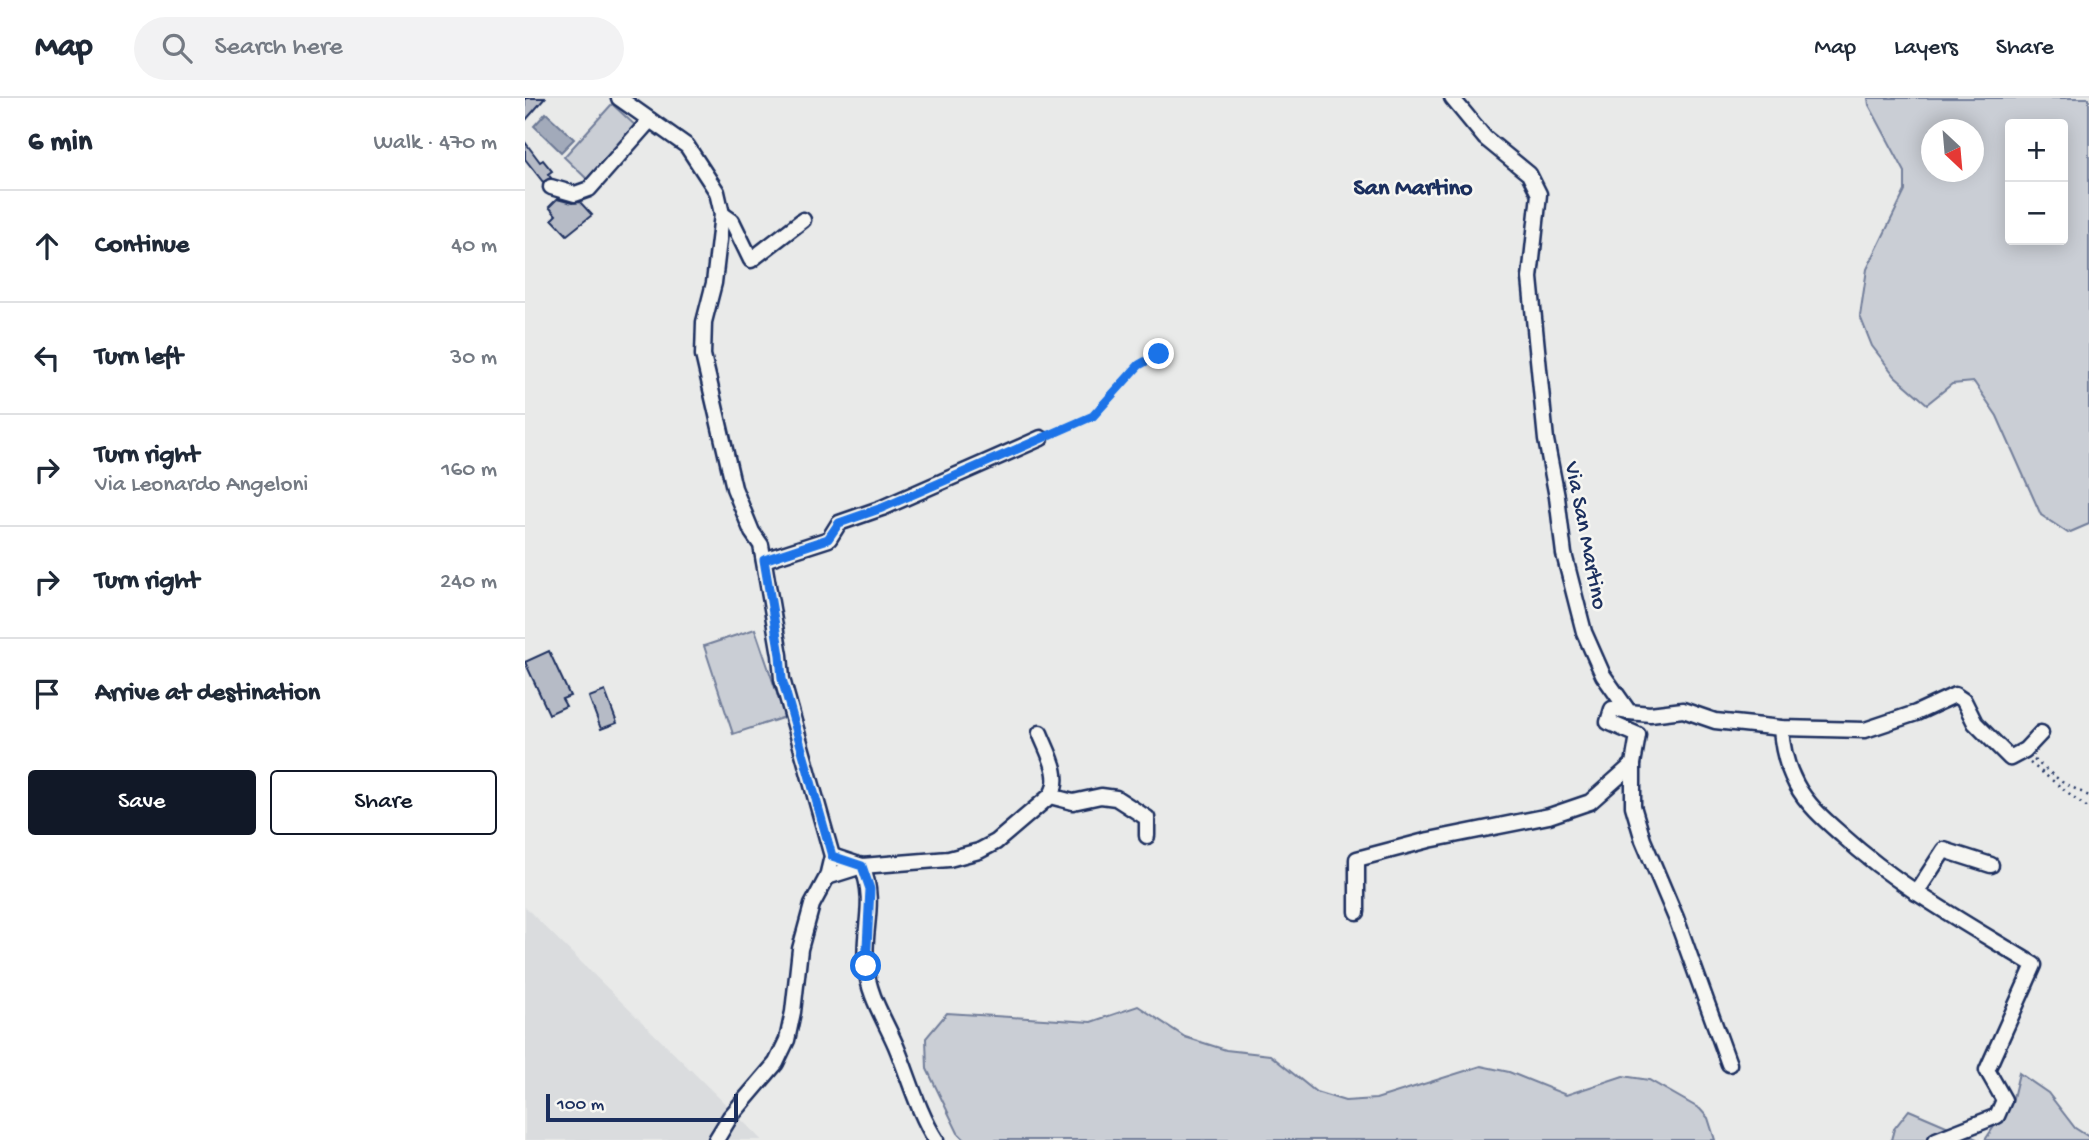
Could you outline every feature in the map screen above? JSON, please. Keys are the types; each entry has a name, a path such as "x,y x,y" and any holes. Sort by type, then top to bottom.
{"street":[{"path":"619,98 687,146 717,192 723,214 714,283 704,322 703,355 734,488 752,532 761,545 782,679 832,856 827,877 812,905 800,949 787,1040 776,1063 730,1117 716,1140"},
{"name":"Via San Martino","path":"1452,98 1485,138 1529,174 1539,194 1530,278 1546,440 1564,554 1584,632 1603,675 1629,712"},
{"path":"551,187 575,194 589,188 650,120"},
{"path":"723,214 732,221 751,261 803,220"},
{"path":"764,560 828,539 839,523 882,508 1041,438"},
{"path":"1729,1064 1676,918 1643,840 1633,806 1633,764 1637,736 1608,722 1612,709 1650,714 1683,710 1715,721 1781,728 1865,730 1916,713 1955,695 1964,701 1975,723 2010,758 2024,754 2041,733"},
{"path":"1781,728 1782,745 1796,785 1819,815 1860,852 1916,893 2034,965 1987,1070 2004,1100 1997,1116 1936,1140"},
{"path":"827,877 862,866 949,859 979,851 996,842 1055,790 1056,775 1040,733"},
{"path":"1357,912 1357,859 1429,840 1549,816 1590,802 1633,764"},
{"path":"1050,796 1073,802 1101,796 1116,798 1147,818 1147,836"},
{"path":"1916,893 1944,850 1991,865"},
{"path":"832,856 862,866"},
{"path":"862,866 870,889 866,966 871,992 936,1140"}],"path":[{"path":"1041,438 1093,416 1139,365 1159,354"},
{"path":"2024,754 2061,782 2089,796"},
{"path":"2024,754 2089,809"}],"shaded area":[{"path":"1868,98 2089,98 2089,524 2068,533 2041,515 1997,416 1974,382 1952,384 1927,404 1895,376 1872,346 1860,316 1867,269 1905,191 1905,172 1869,105"},
{"path":"612,104 638,128 589,181 564,157"},
{"path":"755,629 785,717 733,734 704,646"},
{"path":"525,907 762,1140 525,1140"},
{"path":"1138,1006 1185,1037 1226,1050 1270,1055 1316,1092 1345,1101 1376,1099 1481,1066 1509,1072 1566,1095 1623,1076 1649,1080 1700,1109 1708,1118 1715,1140 965,1140 958,1133 927,1069 926,1038 947,1013 1091,1022"},
{"path":"2019,1073 2048,1093 2075,1128 2089,1137 2089,1140 1985,1140 2013,1098"},
{"path":"1909,1110 1979,1140 1891,1140 1894,1129"}],"water":[{"path":"546,113 574,139 561,152 534,126"}],"building":[{"path":"525,98 545,98 525,121"},
{"path":"525,142 540,162 543,160 552,171 548,174 551,178 543,182 525,159"},
{"path":"557,199 580,202 592,215 567,235 552,219 556,215 549,207"},
{"path":"549,651 570,696 562,699 566,706 549,714 525,662"},
{"path":"605,691 617,723 601,729 589,697"}],"district":[{"name":"San Martino","path":"1413,186"}],"route":[{"path":"866,966 870,889 862,866 832,856 782,679 764,560 828,539 839,523 882,508 1093,416 1110,399 1124,379 1139,365 1159,354"}]}
